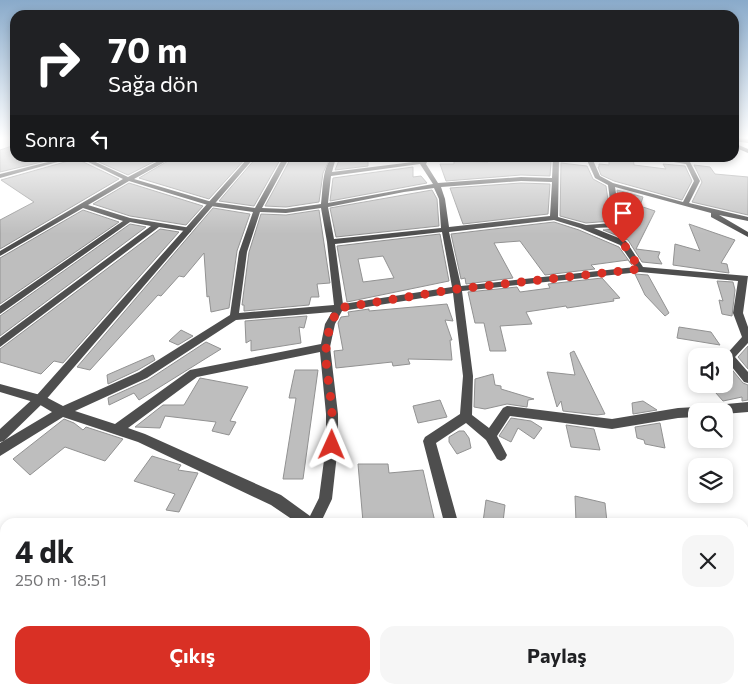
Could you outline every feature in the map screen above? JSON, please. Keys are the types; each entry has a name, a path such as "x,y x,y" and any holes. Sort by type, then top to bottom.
{"street":[{"path":"0,176 26,169"},
{"path":"109,169 128,178 211,204 258,210 286,211 437,186 521,179 554,180"},
{"path":"0,254 145,169"},
{"path":"0,437 40,399 241,169"},
{"path":"234,317 242,254 258,210 280,169"},
{"path":"316,518 325,499 332,445 332,414 325,347 330,324 339,308 324,206 329,169"},
{"path":"328,174 360,169"},
{"path":"429,169 442,199 445,229 457,289 468,376 466,417"},
{"path":"554,218 555,169"},
{"path":"594,169 597,177 611,184 705,210 748,219"},
{"path":"685,204 697,181 691,169"},
{"path":"583,226 617,226 611,184"},
{"path":"82,206 129,220 188,230"},
{"path":"705,210 748,235"},
{"path":"330,242 554,218 583,226 623,243 640,269"},
{"path":"0,311 129,220"},
{"path":"0,342 157,225"},
{"path":"0,450 62,412 143,375 234,317 339,308 457,289 640,269 712,274 746,279 738,313 747,338 729,357 748,378"},
{"path":"116,430 194,373 325,347"},
{"path":"0,388 40,399 62,412 140,438 276,500 301,518"},
{"path":"733,408 748,407"},
{"path":"490,436 508,411 612,424 688,412"},
{"path":"466,417 490,436 501,455"},
{"path":"450,518 429,441 466,417"}],"building":[{"path":"39,169 99,169 119,179 0,249 0,220 34,202 1,180"},
{"path":"115,169 139,169 128,175"},
{"path":"154,169 236,169 209,199 139,178"},
{"path":"246,169 275,169 254,206 219,201"},
{"path":"285,169 325,169 319,202 286,207 265,206"},
{"path":"396,169 413,169 413,177 421,176 427,183 330,201 333,178"},
{"path":"442,169 550,169 550,176 521,175 446,181"},
{"path":"561,169 589,169 593,179 606,186 611,221 586,223 560,216"},
{"path":"599,169 687,169 692,181 682,200 614,181 601,175"},
{"path":"696,169 712,169 715,174 748,177 748,215 692,202 702,182"},
{"path":"129,183 203,206 186,225 130,216 93,204"},
{"path":"521,183 550,184 548,214 463,224 450,188"},
{"path":"432,190 437,199 439,226 336,237 330,208"},
{"path":"617,190 643,197 640,206 655,211 636,249 660,252 658,257 662,264 642,262 628,240 603,230 617,229 623,226"},
{"path":"213,208 250,214 237,251 229,308 211,312 209,296 207,297 204,253 184,277 179,276 161,296 158,295 90,370 77,367"},
{"path":"83,210 119,222 0,304 0,258"},
{"path":"319,210 330,283 317,284 319,297 311,297 309,305 244,311 244,305 242,305 249,252 261,214 286,215"},
{"path":"554,222 579,230 619,247 632,265 628,260 591,265 595,269 545,275 520,241 494,243 513,278 466,284 465,278 461,279 451,234"},
{"path":"130,224 146,227 0,336 0,316"},
{"path":"689,224 735,240 721,263 727,264 729,273 673,265 675,244 700,251"},
{"path":"160,229 179,232 63,363 54,361 41,374 0,362 0,349"},
{"path":"440,234 449,281 347,302 337,246","holes":["383,256 394,278 363,282 358,259"]},
{"path":"635,274 648,275 669,313 665,316 645,295"},
{"path":"602,278 620,298 613,299 614,301 567,308 566,306 526,312 532,324 500,326 506,351 490,351 484,323 475,323 468,292 517,287 520,292 550,288 548,284"},
{"path":"717,281 733,282 735,290 732,316 722,314 719,300 723,301"},
{"path":"447,304 453,321 445,320 452,340 450,340 452,360 408,359 410,364 393,366 392,362 336,368 334,351 343,350 338,323 341,317 349,316 348,312"},
{"path":"307,316 304,328 299,327 301,343 251,351 251,340 246,343 245,321"},
{"path":"679,327 711,332 720,345 677,338"},
{"path":"181,330 193,336 178,345 169,341"},
{"path":"206,342 221,349 139,400 134,393 109,405 108,398 148,380"},
{"path":"748,346 748,369 738,357"},
{"path":"574,351 605,414 597,415 563,411 561,401 557,407 547,372 575,375 570,353"},
{"path":"153,355 155,360 108,384 107,375"},
{"path":"295,370 318,370 303,479 283,479 296,398 289,398"},
{"path":"733,371 743,383 748,385 748,400 742,401 742,397 723,401 716,393 733,393"},
{"path":"493,374 495,385 501,386 501,389 534,399 528,400 527,407 507,404 485,409 474,407 475,379"},
{"path":"200,378 248,387 230,421 236,422 229,435 212,431 216,422 165,416 160,428 135,427 163,405 184,405"},
{"path":"440,400 447,417 418,423 413,406"},
{"path":"643,401 657,410 633,414 632,403"},
{"path":"511,418 531,421 542,428 534,439 518,428 511,442 499,436"},
{"path":"64,419 74,423 83,430 86,427 123,439 105,461 65,447 30,475 13,459"},
{"path":"660,423 665,448 645,444 644,440 637,438 635,427"},
{"path":"566,425 594,429 600,450 571,447"},
{"path":"459,431 464,431 469,438 471,448 457,454 449,442 449,437"},
{"path":"152,456 181,465 178,470 198,473 179,512 166,510 175,494 134,481"},
{"path":"358,464 388,464 389,473 423,470 434,518 363,518"},
{"path":"575,496 605,503 607,518 576,518"},
{"path":"486,500 505,505 503,518 484,518"}],"route":[{"path":"332,445 332,414 325,347 330,324 339,308 457,289 640,269 623,243"}]}
